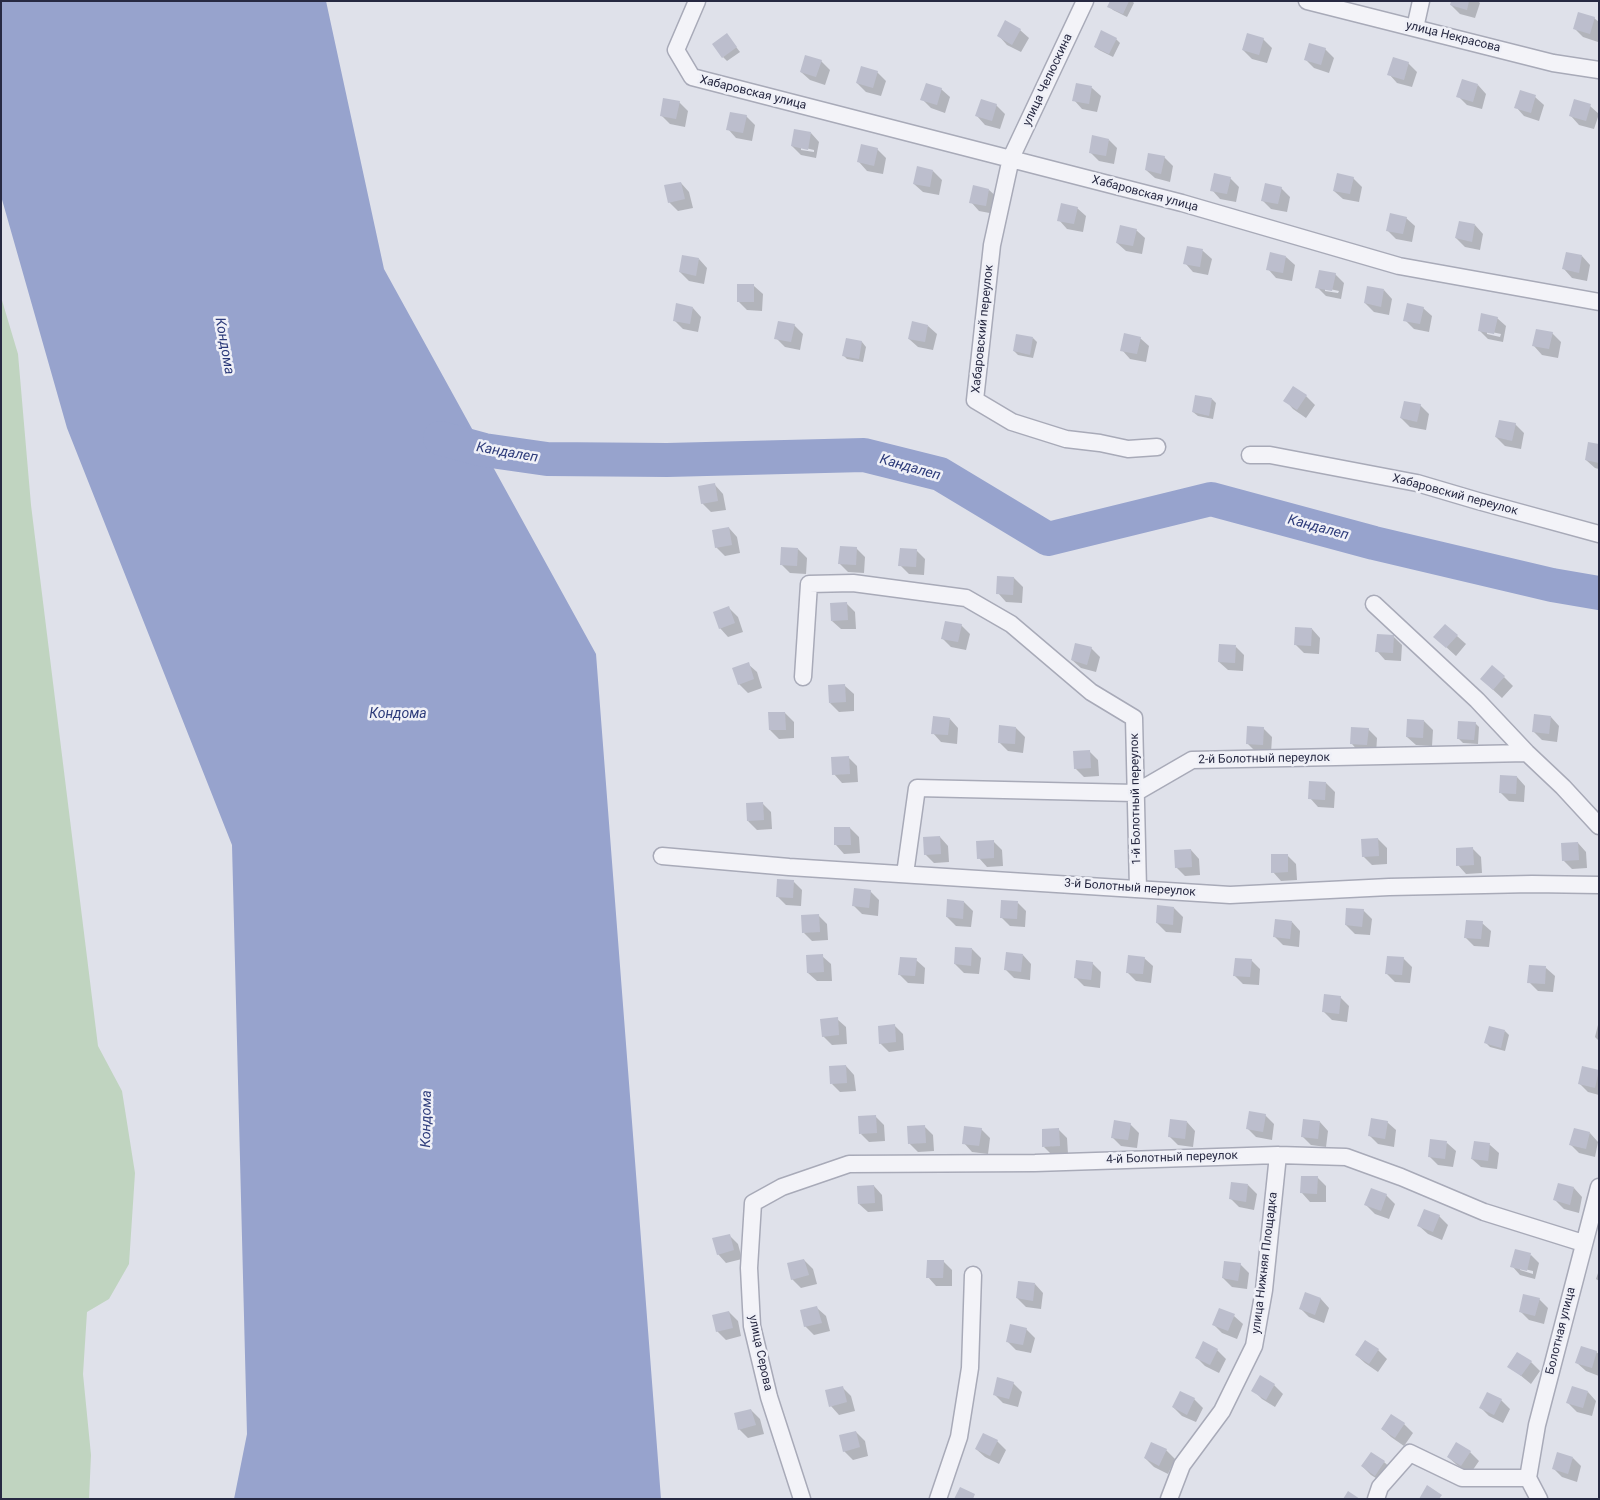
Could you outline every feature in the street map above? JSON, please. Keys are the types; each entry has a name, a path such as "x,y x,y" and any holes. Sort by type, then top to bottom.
{"street":[{"name":"Хабаровская улица","path":"697,1 676,50 692,77 1182,203 1399,266 1599,302"},
{"name":"улица Челюскина","path":"1011,158 1085,1"},
{"name":"улица Некрасова","path":"1307,1 1553,63 1599,70"},
{"path":"1415,28 1422,1"},
{"name":"Хабаровский переулок","path":"1011,158 992,245 975,400 1012,422 1066,439 1128,449 1157,447"},
{"name":"Хабаровский переулок","path":"1250,455 1270,455 1416,483 1599,534"},
{"name":"1-й Болотный переулок","path":"803,676 809,584 853,583 966,598 1011,624 1091,692 1134,718 1138,889"},
{"path":"1374,604 1477,700 1599,826"},
{"name":"2-й Болотный переулок","path":"1135,793 1192,760 1527,753"},
{"path":"905,874 917,788 1135,793"},
{"name":"3-й Болотный переулок","path":"662,856 1230,895 1399,887 1532,884 1599,885"},
{"name":"4-й Болотный переулок","path":"753,1203 782,1187 849,1164 1035,1163 1278,1155 1346,1157 1401,1177 1484,1212 1583,1243"},
{"name":"улица Нижняя Площадка","path":"1169,1499 1182,1465 1222,1411 1254,1346 1264,1290 1278,1155"},
{"name":"Болотная улица","path":"1528,1478 1537,1425 1599,1187"},
{"name":"улица Серова","path":"753,1203 748,1268 752,1326 769,1397 802,1499"},
{"path":"938,1499 959,1437 970,1368 973,1275"},
{"path":"1376,1499 1380,1487 1410,1453 1462,1478 1528,1478 1539,1499"}],"green space":[{"path":"1,297 18,354 31,505 98,1046 122,1091 135,1173 129,1264 109,1299 87,1312 83,1374 91,1455 89,1499 1,1499"}],"water":[{"name":"Кондома","path":"1,1 326,1 384,269 596,654 661,1499 234,1499 247,1434 232,845 67,428 1,196"}],"building":[{"path":"1110,1 1129,1 1123,14 1107,7"},
{"path":"1451,1 1469,1 1467,10 1450,5"},
{"path":"1578,12 1595,17 1590,34 1573,29"},
{"path":"1005,20 1021,29 1012,45 997,36"},
{"path":"1101,30 1117,38 1109,54 1094,47"},
{"path":"727,33 737,47 722,58 712,44"},
{"path":"1247,33 1264,38 1259,55 1242,50"},
{"path":"1309,43 1326,48 1321,65 1304,60"},
{"path":"805,55 822,60 816,77 800,72"},
{"path":"1393,57 1409,62 1404,80 1387,75"},
{"path":"861,66 878,71 873,88 856,83"},
{"path":"1462,79 1478,84 1473,102 1456,97"},
{"path":"926,83 942,88 937,105 920,100"},
{"path":"1076,83 1092,86 1089,104 1072,101"},
{"path":"1520,90 1536,95 1531,113 1514,108"},
{"path":"663,98 680,101 676,119 660,116"},
{"path":"981,99 997,104 992,121 975,116"},
{"path":"1574,99 1591,104 1586,121 1569,116"},
{"path":"730,112 747,115 743,133 726,130"},
{"path":"794,129 811,132 808,150 791,146"},
{"path":"1092,135 1109,139 1106,156 1089,153"},
{"path":"861,144 878,148 874,166 857,162"},
{"path":"1148,153 1165,156 1161,174 1145,170"},
{"path":"917,166 933,170 930,187 913,184"},
{"path":"1214,173 1231,177 1227,194 1210,191"},
{"path":"1337,173 1354,177 1350,194 1333,191"},
{"path":"681,182 685,199 668,203 664,185"},
{"path":"1265,183 1282,187 1278,204 1261,201"},
{"path":"973,185 989,189 986,206 969,203"},
{"path":"1061,203 1078,207 1074,224 1057,221"},
{"path":"1390,213 1407,217 1403,234 1386,231"},
{"path":"1459,221 1475,224 1472,242 1455,238"},
{"path":"1120,225 1137,229 1133,246 1116,243"},
{"path":"1187,246 1203,249 1200,267 1183,264"},
{"path":"1270,252 1286,256 1283,273 1266,270"},
{"path":"1566,252 1582,255 1579,273 1562,269"},
{"path":"682,255 699,258 696,276 679,272"},
{"path":"1319,270 1336,273 1332,291 1315,288"},
{"path":"737,284 754,284 754,302 737,302"},
{"path":"1367,286 1384,289 1381,307 1364,303"},
{"path":"676,303 693,307 690,324 673,321"},
{"path":"1407,303 1424,307 1420,324 1403,321"},
{"path":"1481,313 1498,317 1494,334 1478,331"},
{"path":"778,321 795,324 791,342 774,339"},
{"path":"912,321 928,325 925,342 908,339"},
{"path":"1536,329 1553,332 1549,349 1532,346"},
{"path":"1124,333 1141,337 1137,354 1120,351"},
{"path":"1016,334 1033,337 1030,355 1013,351"},
{"path":"846,338 862,341 859,359 842,356"},
{"path":"1293,386 1307,395 1297,410 1283,401"},
{"path":"1195,395 1212,398 1209,416 1192,412"},
{"path":"1404,401 1421,404 1417,422 1400,418"},
{"path":"1499,420 1516,423 1512,441 1495,437"},
{"path":"1588,442 1599,444 1599,463 1585,460"},
{"path":"715,483 718,501 701,504 698,486"},
{"path":"729,527 732,545 715,548 712,530"},
{"path":"840,546 857,547 856,565 838,564"},
{"path":"781,547 798,548 797,566 780,565"},
{"path":"900,548 917,549 916,567 898,566"},
{"path":"997,576 1014,577 1013,595 996,594"},
{"path":"847,602 848,620 831,621 830,603"},
{"path":"729,606 735,623 719,629 713,612"},
{"path":"945,621 962,624 958,642 941,639"},
{"path":"1445,624 1458,635 1446,648 1433,637"},
{"path":"1295,627 1312,628 1311,646 1294,645"},
{"path":"1377,634 1394,635 1393,653 1375,652"},
{"path":"1075,643 1092,647 1087,665 1071,660"},
{"path":"1219,644 1236,645 1235,663 1218,662"},
{"path":"749,662 754,679 738,685 732,668"},
{"path":"1492,665 1505,676 1493,690 1480,679"},
{"path":"845,684 846,702 829,703 828,685"},
{"path":"768,712 785,712 786,730 769,730"},
{"path":"1534,714 1551,716 1549,734 1532,732"},
{"path":"933,716 950,718 948,735 931,734"},
{"path":"1407,719 1424,720 1423,738 1406,737"},
{"path":"1458,721 1476,722 1474,740 1457,739"},
{"path":"999,725 1016,727 1015,744 998,743"},
{"path":"1247,726 1264,727 1263,745 1246,744"},
{"path":"1351,727 1369,728 1367,745 1350,744"},
{"path":"1090,750 1091,768 1074,769 1073,751"},
{"path":"849,756 850,774 832,775 831,757"},
{"path":"1500,775 1517,776 1516,794 1499,793"},
{"path":"1309,781 1326,782 1325,800 1308,799"},
{"path":"763,802 764,820 747,821 746,803"},
{"path":"834,827 850,827 851,845 834,845"},
{"path":"940,836 941,854 924,855 923,837"},
{"path":"1378,838 1379,856 1362,857 1361,839"},
{"path":"994,840 994,858 977,859 976,841"},
{"path":"1578,842 1579,860 1562,861 1561,843"},
{"path":"1473,847 1474,865 1456,866 1456,848"},
{"path":"1191,849 1192,867 1175,868 1174,850"},
{"path":"1271,854 1288,854 1288,872 1271,873"},
{"path":"777,879 794,880 793,898 776,897"},
{"path":"854,888 871,890 869,908 852,906"},
{"path":"947,899 964,901 963,919 946,917"},
{"path":"1001,900 1018,901 1017,919 1000,918"},
{"path":"1157,905 1174,907 1173,925 1156,923"},
{"path":"1346,908 1364,909 1362,927 1345,925"},
{"path":"819,914 820,932 802,933 801,915"},
{"path":"1275,919 1292,921 1290,939 1273,937"},
{"path":"1466,920 1483,921 1481,939 1464,938"},
{"path":"955,947 972,948 971,966 954,964"},
{"path":"1006,952 1023,954 1021,972 1004,970"},
{"path":"823,954 824,972 807,973 806,955"},
{"path":"1128,955 1145,957 1143,974 1126,973"},
{"path":"1387,956 1404,957 1402,975 1385,974"},
{"path":"900,957 917,958 915,976 898,975"},
{"path":"1235,958 1252,959 1250,977 1233,976"},
{"path":"1076,960 1093,962 1091,980 1074,978"},
{"path":"1529,965 1546,966 1545,984 1527,983"},
{"path":"1324,994 1341,996 1339,1014 1322,1012"},
{"path":"838,1017 839,1035 822,1037 820,1019"},
{"path":"895,1024 896,1042 879,1044 878,1026"},
{"path":"1489,1026 1505,1030 1501,1048 1484,1043"},
{"path":"846,1065 847,1083 830,1084 829,1066"},
{"path":"1582,1066 1599,1070 1595,1088 1578,1084"},
{"path":"1249,1111 1266,1114 1263,1132 1246,1129"},
{"path":"876,1115 877,1133 859,1134 858,1116"},
{"path":"1371,1118 1388,1121 1385,1139 1368,1136"},
{"path":"1170,1119 1187,1121 1185,1139 1168,1137"},
{"path":"1303,1119 1320,1121 1318,1139 1301,1137"},
{"path":"1114,1120 1131,1123 1128,1140 1111,1138"},
{"path":"925,1125 926,1143 908,1144 907,1126"},
{"path":"964,1126 982,1128 979,1146 962,1144"},
{"path":"1059,1128 1060,1146 1042,1147 1042,1129"},
{"path":"1574,1128 1590,1132 1586,1149 1569,1145"},
{"path":"1430,1139 1447,1141 1445,1159 1428,1157"},
{"path":"1474,1141 1490,1143 1488,1161 1471,1159"},
{"path":"1301,1176 1318,1176 1317,1194 1300,1193"},
{"path":"1231,1182 1248,1184 1246,1202 1229,1199"},
{"path":"1558,1183 1574,1187 1570,1205 1553,1200"},
{"path":"874,1185 875,1203 858,1204 857,1186"},
{"path":"1371,1188 1387,1194 1381,1211 1364,1205"},
{"path":"1424,1209 1440,1215 1433,1232 1417,1226"},
{"path":"730,1234 734,1250 717,1255 712,1238"},
{"path":"1515,1249 1531,1253 1527,1271 1510,1267"},
{"path":"804,1259 809,1275 791,1280 787,1263"},
{"path":"927,1260 944,1260 943,1278 926,1278"},
{"path":"1224,1261 1241,1263 1238,1281 1222,1278"},
{"path":"1018,1281 1035,1283 1033,1301 1016,1298"},
{"path":"1305,1292 1321,1298 1315,1315 1299,1309"},
{"path":"1523,1294 1540,1298 1535,1316 1519,1312"},
{"path":"817,1306 822,1323 804,1327 800,1310"},
{"path":"1219,1308 1235,1314 1228,1331 1212,1325"},
{"path":"729,1311 733,1328 716,1332 712,1315"},
{"path":"1010,1324 1027,1328 1023,1345 1006,1342"},
{"path":"1365,1340 1379,1349 1369,1364 1355,1355"},
{"path":"1203,1341 1218,1349 1210,1365 1195,1358"},
{"path":"1581,1346 1597,1351 1592,1368 1575,1363"},
{"path":"1517,1352 1532,1361 1521,1376 1507,1367"},
{"path":"1260,1375 1275,1384 1266,1400 1251,1391"},
{"path":"997,1377 1014,1382 1009,1399 993,1395"},
{"path":"843,1386 847,1402 829,1407 825,1390"},
{"path":"1572,1386 1588,1391 1583,1408 1566,1403"},
{"path":"1180,1391 1195,1398 1187,1415 1172,1407"},
{"path":"1487,1392 1502,1399 1494,1415 1479,1408"},
{"path":"751,1409 756,1425 738,1430 734,1413"},
{"path":"1391,1414 1405,1423 1395,1438 1381,1429"},
{"path":"856,1431 860,1447 843,1452 839,1435"},
{"path":"983,1433 998,1440 990,1456 975,1449"},
{"path":"1151,1442 1167,1449 1159,1466 1144,1458"},
{"path":"1456,1442 1471,1451 1461,1466 1447,1457"},
{"path":"1371,1452 1385,1461 1375,1476 1361,1466"},
{"path":"1557,1452 1573,1457 1568,1474 1552,1469"},
{"path":"1427,1485 1442,1495 1439,1499 1419,1499"},
{"path":"960,1487 975,1494 973,1499 954,1499"},
{"path":"1348,1491 1360,1499 1343,1499"}],"waterway":[{"name":"Кандалеп","path":"440,438 484,450 547,459 667,460 864,455 940,474 1048,539 1211,499 1374,543 1552,585 1599,593"}]}
